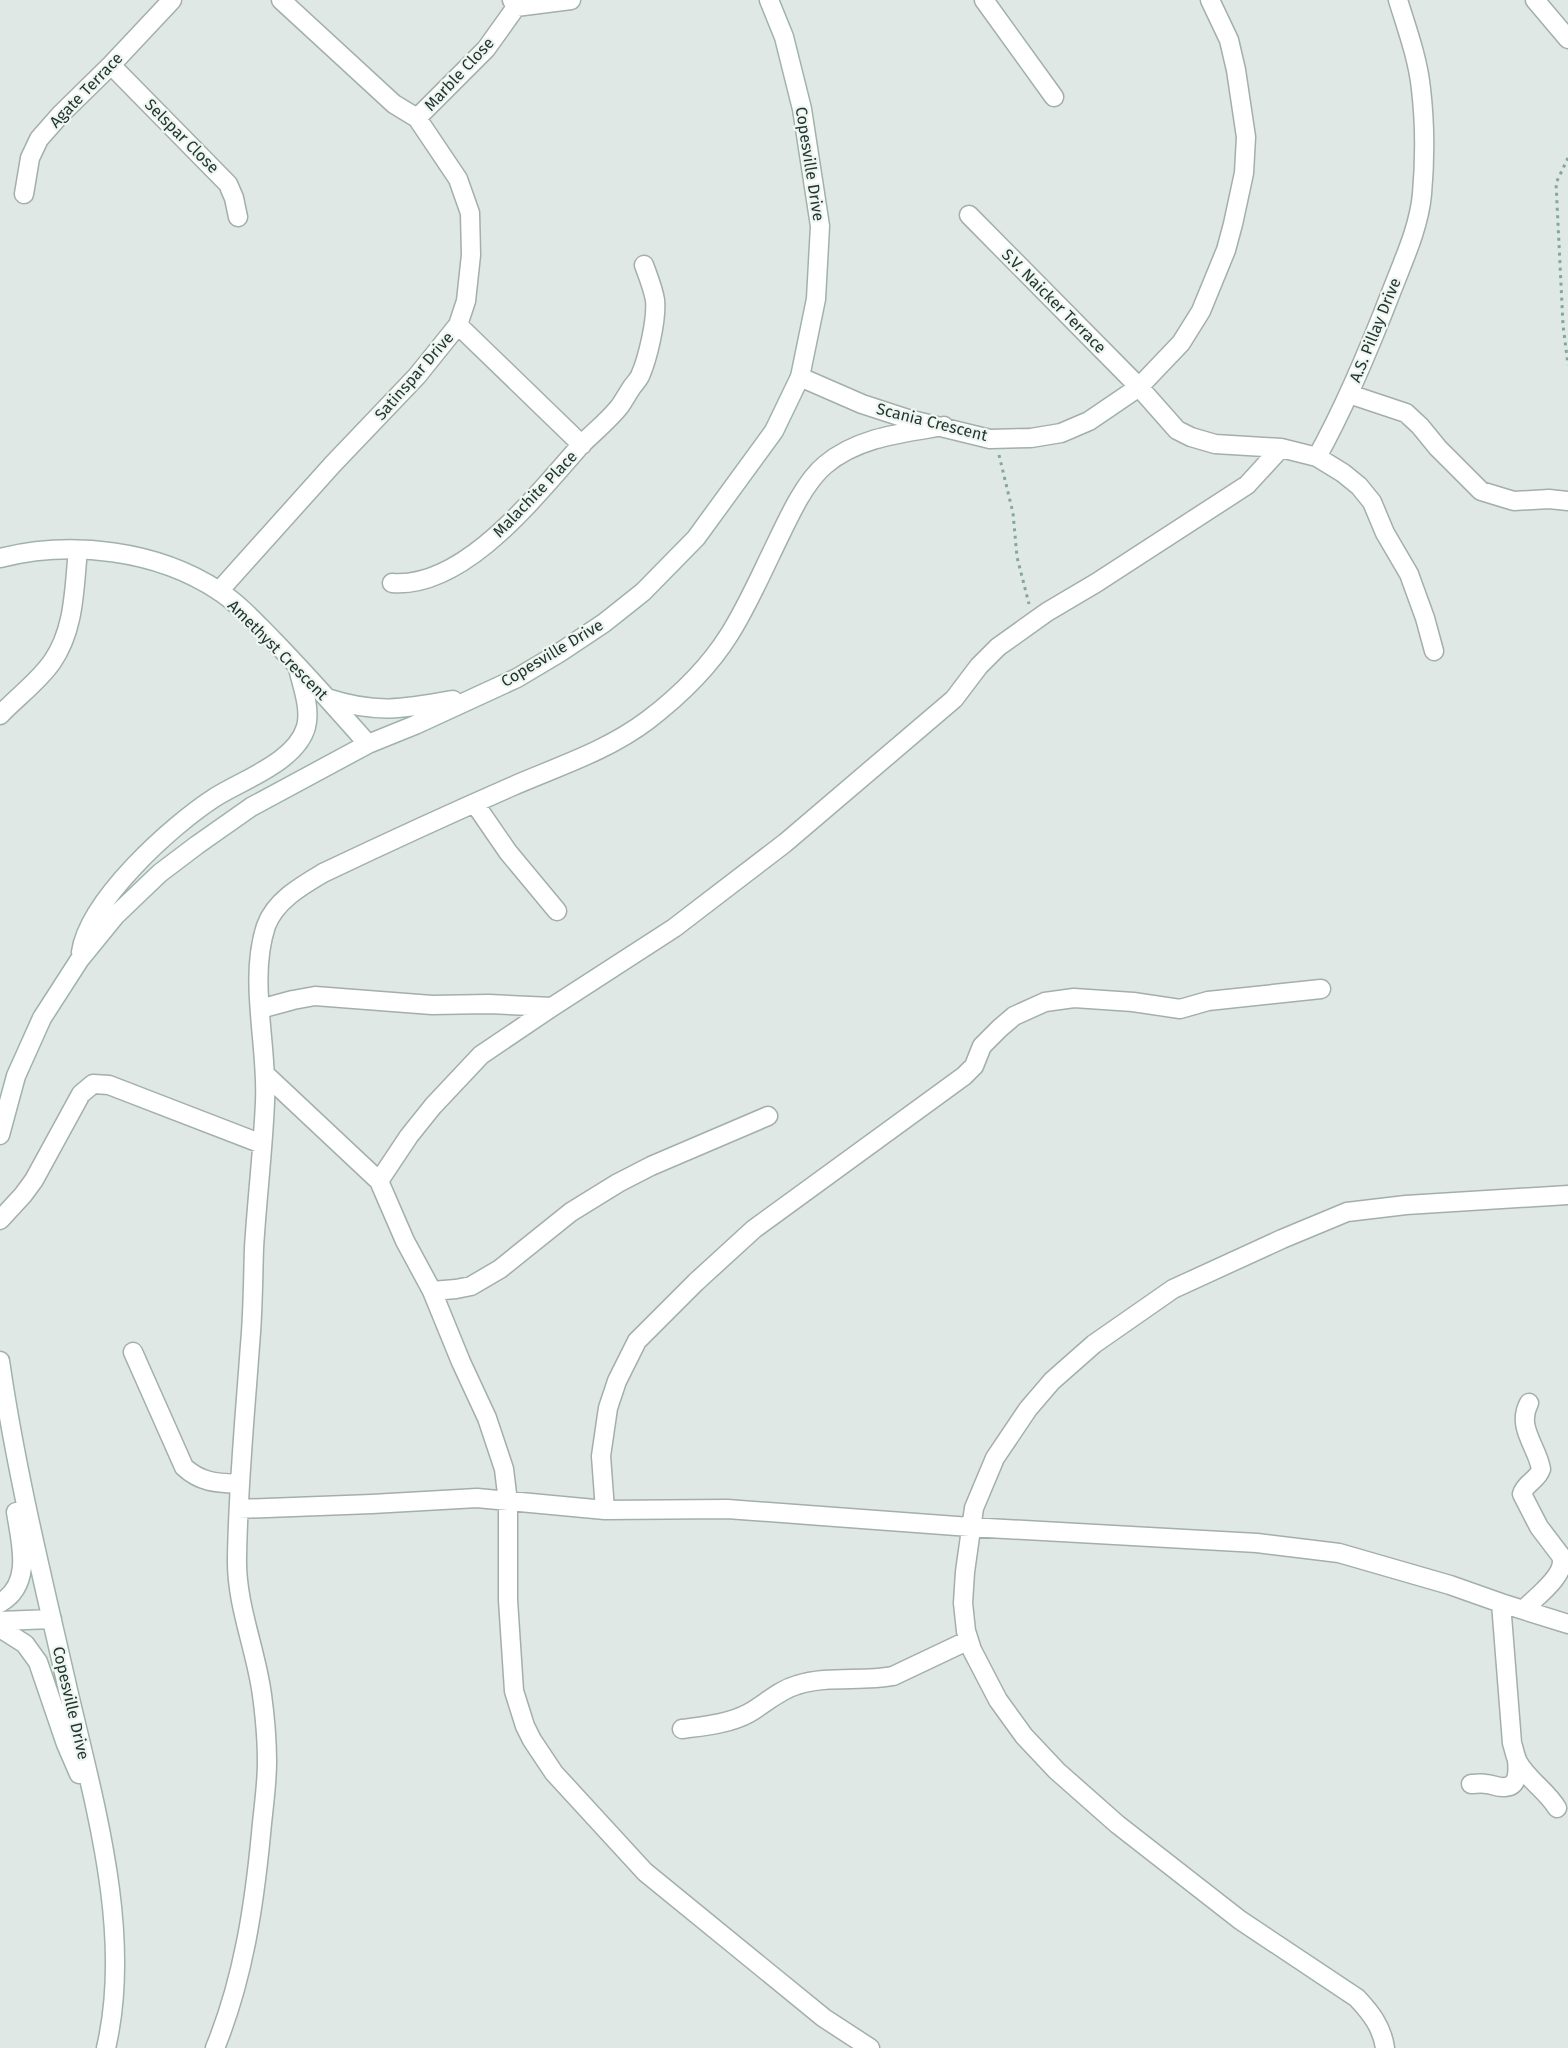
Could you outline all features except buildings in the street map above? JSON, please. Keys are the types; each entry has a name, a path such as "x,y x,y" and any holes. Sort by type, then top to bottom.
{"street":[{"name":"Agate Terrace","path":"24,194 30,158 39,139 172,0"},
{"name":"Satinspar Drive","path":"219,591 333,464 417,376 458,325 466,301 471,255 470,213 458,179 417,118 394,104 281,0"},
{"path":"514,3 570,0"},
{"name":"Copesville Drive","path":"0,1135 16,1076 42,1018 80,959 115,916 160,873 251,807 368,744 517,678 604,622 643,592 696,538 774,431 800,377 816,299 820,226 802,109 784,37 769,0"},
{"path":"984,0 1054,97"},
{"name":"Scania Crescent","path":"800,377 862,404 908,419 995,438 1031,438 1061,433 1089,421 1138,387 1181,343 1201,311 1226,250 1244,173 1245,137 1236,70 1229,40 1210,0"},
{"name":"A.S. Pillay Drive","path":"1317,457 1338,419 1418,219 1422,195 1424,132 1421,87 1398,0"},
{"path":"1535,0 1568,39"},
{"name":"Marble Close","path":"417,118 486,50 514,3"},
{"name":"Selspar Close","path":"111,65 228,184 238,217"},
{"name":"S.V. Naicker Terrace","path":"969,215 1138,387"},
{"name":"Malachite Place","path":"392,583 421,582 440,574 475,553 536,498 619,407 640,377 653,332 656,313 644,265"},
{"name":"Malachite Place","path":"458,325 582,445"},
{"path":"1138,387 1177,430 1191,437 1215,444 1281,448 1317,457 1343,472 1359,486 1372,502 1409,574 1434,651"},
{"path":"1349,393 1406,413 1481,491 1514,501 1568,501"},
{"path":"215,2048 240,1976 257,1880 267,1763 262,1693 238,1585 236,1560 265,1074 260,1009 261,949 271,915 301,886 323,873 610,744 646,721 679,692 712,658 729,635 785,524 812,479 825,465 866,441 944,426"},
{"path":"379,1181 409,1136 456,1080 482,1055 674,928 785,843 954,699 979,666 998,647 1247,485 1281,448"},
{"path":"0,715 38,679 60,649 71,616 78,550"},
{"name":"Amethyst Crescent","path":"0,558 31,553 78,550 123,553 155,561 187,573 219,591 238,606 297,665 368,744"},
{"path":"80,959 83,939 92,922 108,897 148,852 213,799 280,760 294,748 306,726 307,715 297,665"},
{"path":"326,698 351,706 395,709 476,697"},
{"path":"475,804 508,852 556,911"},
{"path":"605,1510 601,1456 608,1408 617,1381 637,1341 696,1282 754,1229 963,1076 974,1066 982,1046 1014,1016 1045,1002 1074,998 1133,1002 1180,1009 1208,1001 1321,988"},
{"path":"260,1009 315,996 432,1005 489,1004 552,1007"},
{"path":"265,1074 379,1181 405,1241 432,1291 497,1445 504,1469 508,1502 508,1600 514,1691 532,1740 554,1773 645,1872 824,2018 870,2048"},
{"path":"0,1220 23,1196 34,1180 81,1094 93,1084 110,1085 262,1144"},
{"path":"432,1291 456,1289 478,1282 500,1269 572,1212 618,1183 651,1166 768,1116"},
{"path":"1385,2048 1381,2029 1357,1998 1240,1920 1117,1824 1057,1771 1024,1737 998,1700 969,1640 963,1603 970,1527 977,1499 995,1458 1028,1409 1052,1381 1094,1344 1173,1289 1281,1239 1347,1212 1406,1204 1568,1195"},
{"path":"133,1352 184,1467 192,1475 202,1480 212,1483 240,1484"},
{"name":"Copesville Drive","path":"0,1361 10,1432 108,1875 114,1939 111,2015 106,2048"},
{"path":"1524,1609 1560,1574 1563,1564 1561,1556 1530,1511 1522,1494 1524,1489 1539,1475 1541,1469 1525,1424 1526,1409 1529,1403"},
{"path":"0,1603 9,1598 15,1589 21,1579 23,1567 12,1483 10,1432"},
{"path":"239,1509 477,1498 605,1510 727,1509 970,1527 1299,1546 1339,1553 1450,1585 1501,1604 1568,1624"},
{"path":"1471,1784 1486,1784 1503,1788 1515,1782 1518,1773 1512,1743 1501,1604"},
{"path":"0,1621 52,1619"},
{"path":"0,1628 25,1644 38,1662 66,1744 94,1805"},
{"path":"682,1729 734,1719 749,1713 794,1685 824,1680 893,1676 969,1640"},
{"path":"1517,1760 1557,1808"}],"path":[{"path":"1568,158 1556,183 1562,302 1568,364"},
{"path":"995,438 1013,513 1017,557 1031,611 1027,627"}]}
